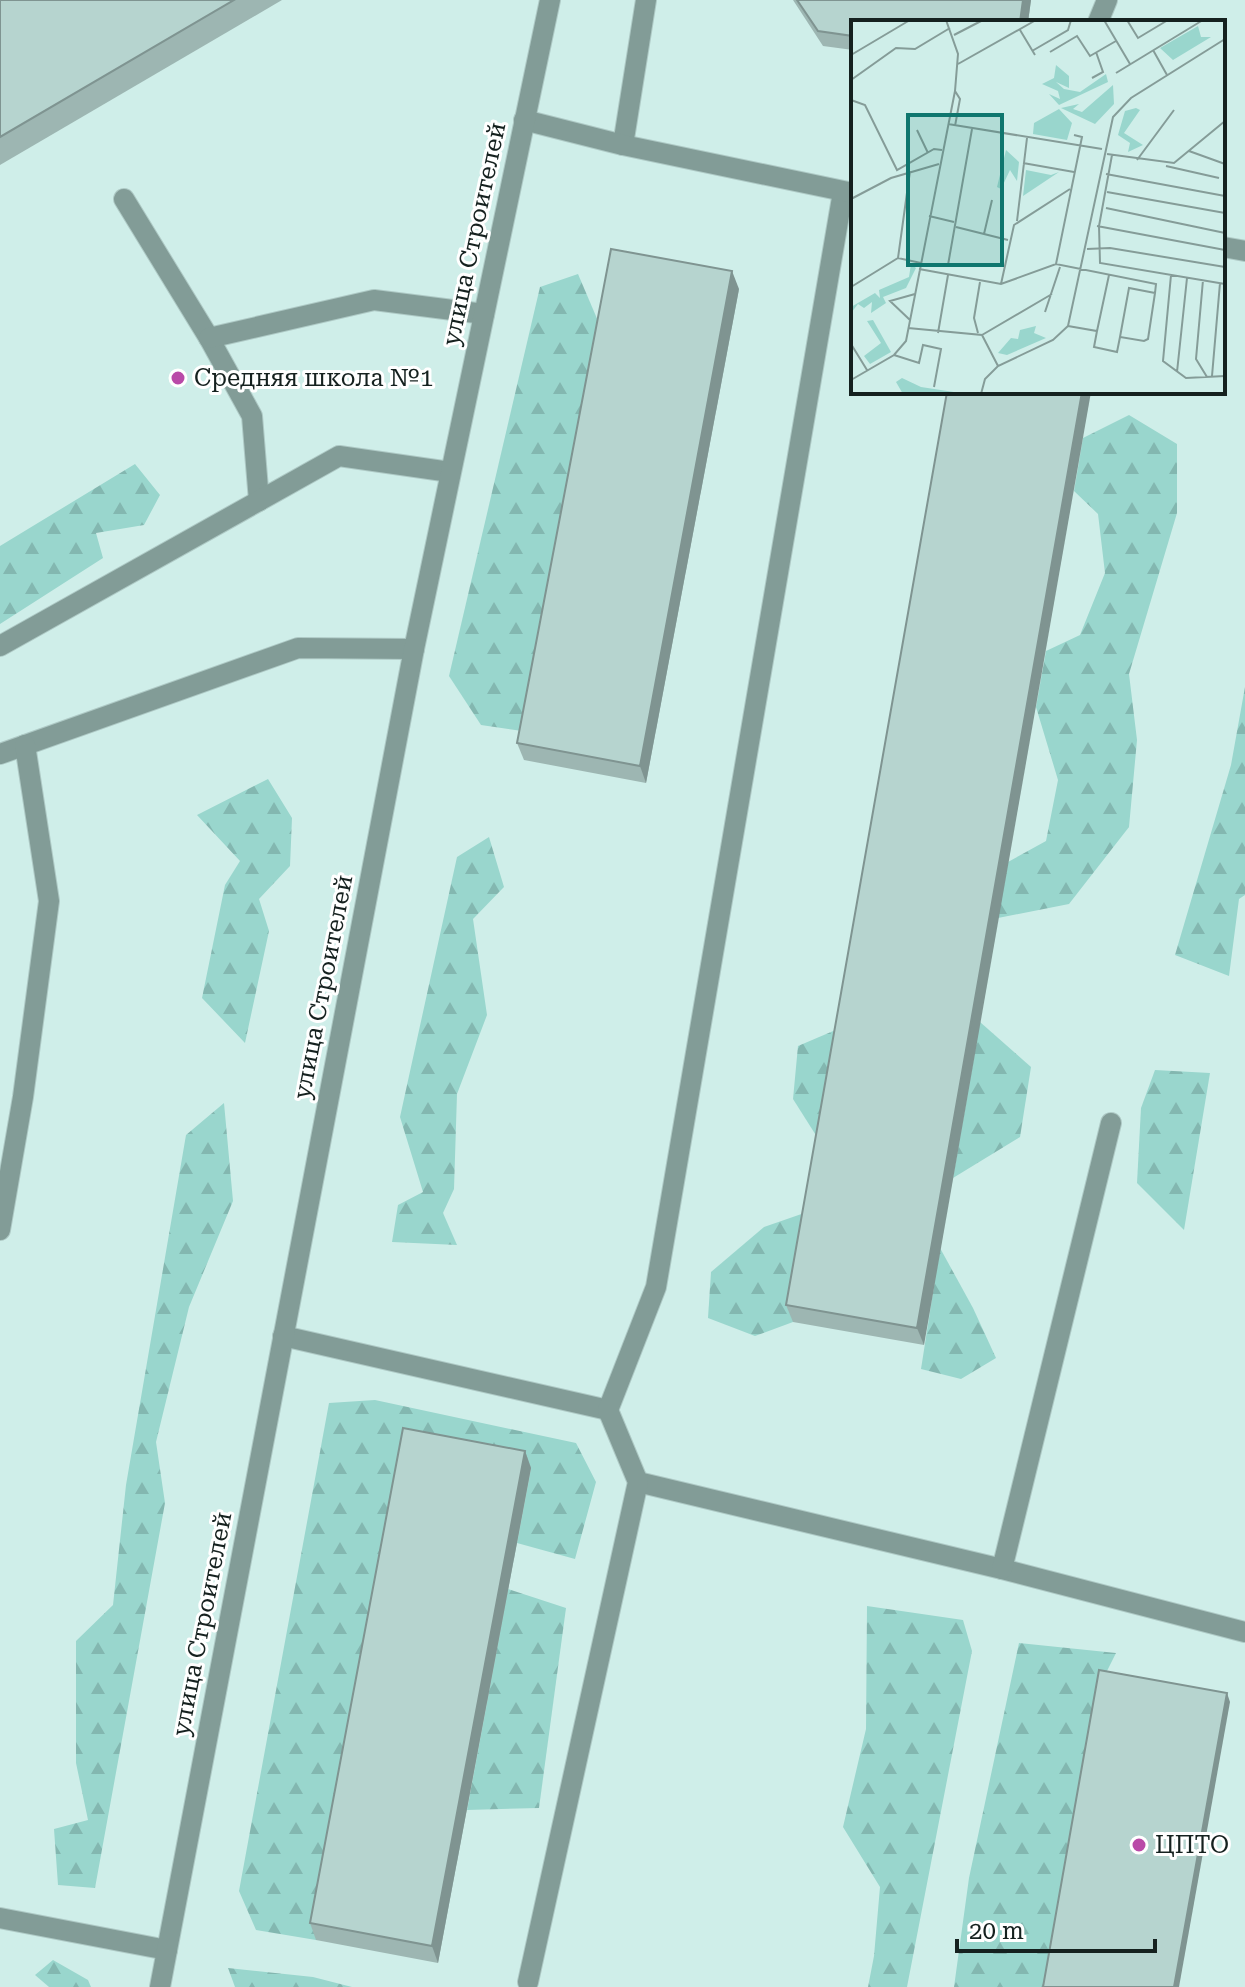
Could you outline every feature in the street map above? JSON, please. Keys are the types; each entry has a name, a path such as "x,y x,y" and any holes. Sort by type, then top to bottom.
{"street":[{"name":"улица Строителей","path":"160,1987 414,649 550,0"},
{"path":"623,145 646,0"},
{"path":"1099,20 1107,0"},
{"path":"524,120 623,145 848,192 656,1287 608,1410 638,1482 528,1982"},
{"path":"124,199 209,338 252,416 259,501"},
{"path":"1225,247 1245,251"},
{"path":"209,338 374,300 484,314"},
{"path":"0,646 339,456 450,472"},
{"path":"0,754 298,648 414,649"},
{"path":"0,1230 23,1097 49,901 25,745"},
{"path":"1002,1569 1111,1123"},
{"path":"283,1336 608,1410"},
{"path":"638,1482 1002,1569 1245,1632"},
{"path":"0,1918 167,1950"}],"green space":[{"path":"578,274 604,335 529,732 481,725 449,676 540,287"},
{"path":"1129,415 1177,444 1177,513 1129,674 1137,740 1129,827 1069,904 998,918 1008,862 1046,841 1058,780 1036,707 1046,651 1080,635 1105,573 1098,514 1074,491 1083,438"},
{"path":"135,464 160,495 144,525 96,533 103,558 0,624 0,546"},
{"path":"1245,687 1245,895 1239,899 1229,976 1175,955 1231,765"},
{"path":"268,779 292,818 290,866 259,899 269,931 245,1043 202,998 225,885 240,861 197,815"},
{"path":"489,837 504,887 473,919 487,1015 457,1094 454,1189 443,1213 457,1245 392,1242 398,1205 423,1192 400,1117 457,857"},
{"path":"980,1022 1031,1067 1020,1137 953,1178"},
{"path":"845,1026 824,1148 793,1099 798,1046"},
{"path":"1155,1070 1210,1073 1184,1230 1137,1183 1141,1108"},
{"path":"224,1103 233,1201 189,1307 156,1442 165,1503 95,1888 58,1885 54,1829 88,1820 76,1763 76,1641 113,1605 126,1485 186,1135"},
{"path":"813,1210 793,1322 755,1336 708,1318 711,1272 764,1227"},
{"path":"940,1248 996,1358 961,1379 921,1369"},
{"path":"375,1400 576,1443 596,1482 575,1559 517,1543 531,1468 409,1445 316,1940 256,1930 239,1891 329,1403"},
{"path":"508,1589 566,1608 539,1808 467,1810"},
{"path":"867,1606 963,1620 972,1651 907,1987 868,1987 880,1887 843,1827 866,1729"},
{"path":"1019,1643 1116,1653 1103,1679 1048,1987 954,1987 969,1878"},
{"path":"53,1960 88,1980 91,1987 49,1987 35,1975"},
{"path":"228,1968 313,1977 352,1987 235,1987"}],"building":[{"path":"0,0 234,0 0,137"},
{"path":"797,0 1023,0 1020,20 851,20 851,36 818,31"},
{"path":"611,249 732,271 640,766 517,743"},
{"path":"947,394 1082,394 917,1328 786,1305"},
{"path":"403,1428 525,1451 432,1946 310,1923"},
{"name":"ЦПТО","path":"1099,1670 1227,1693 1174,1987 1043,1987"}],"place":[{"name":"Средняя школа №1","path":"178,378"},
{"name":"ЦПТО","path":"1139,1845"}]}
